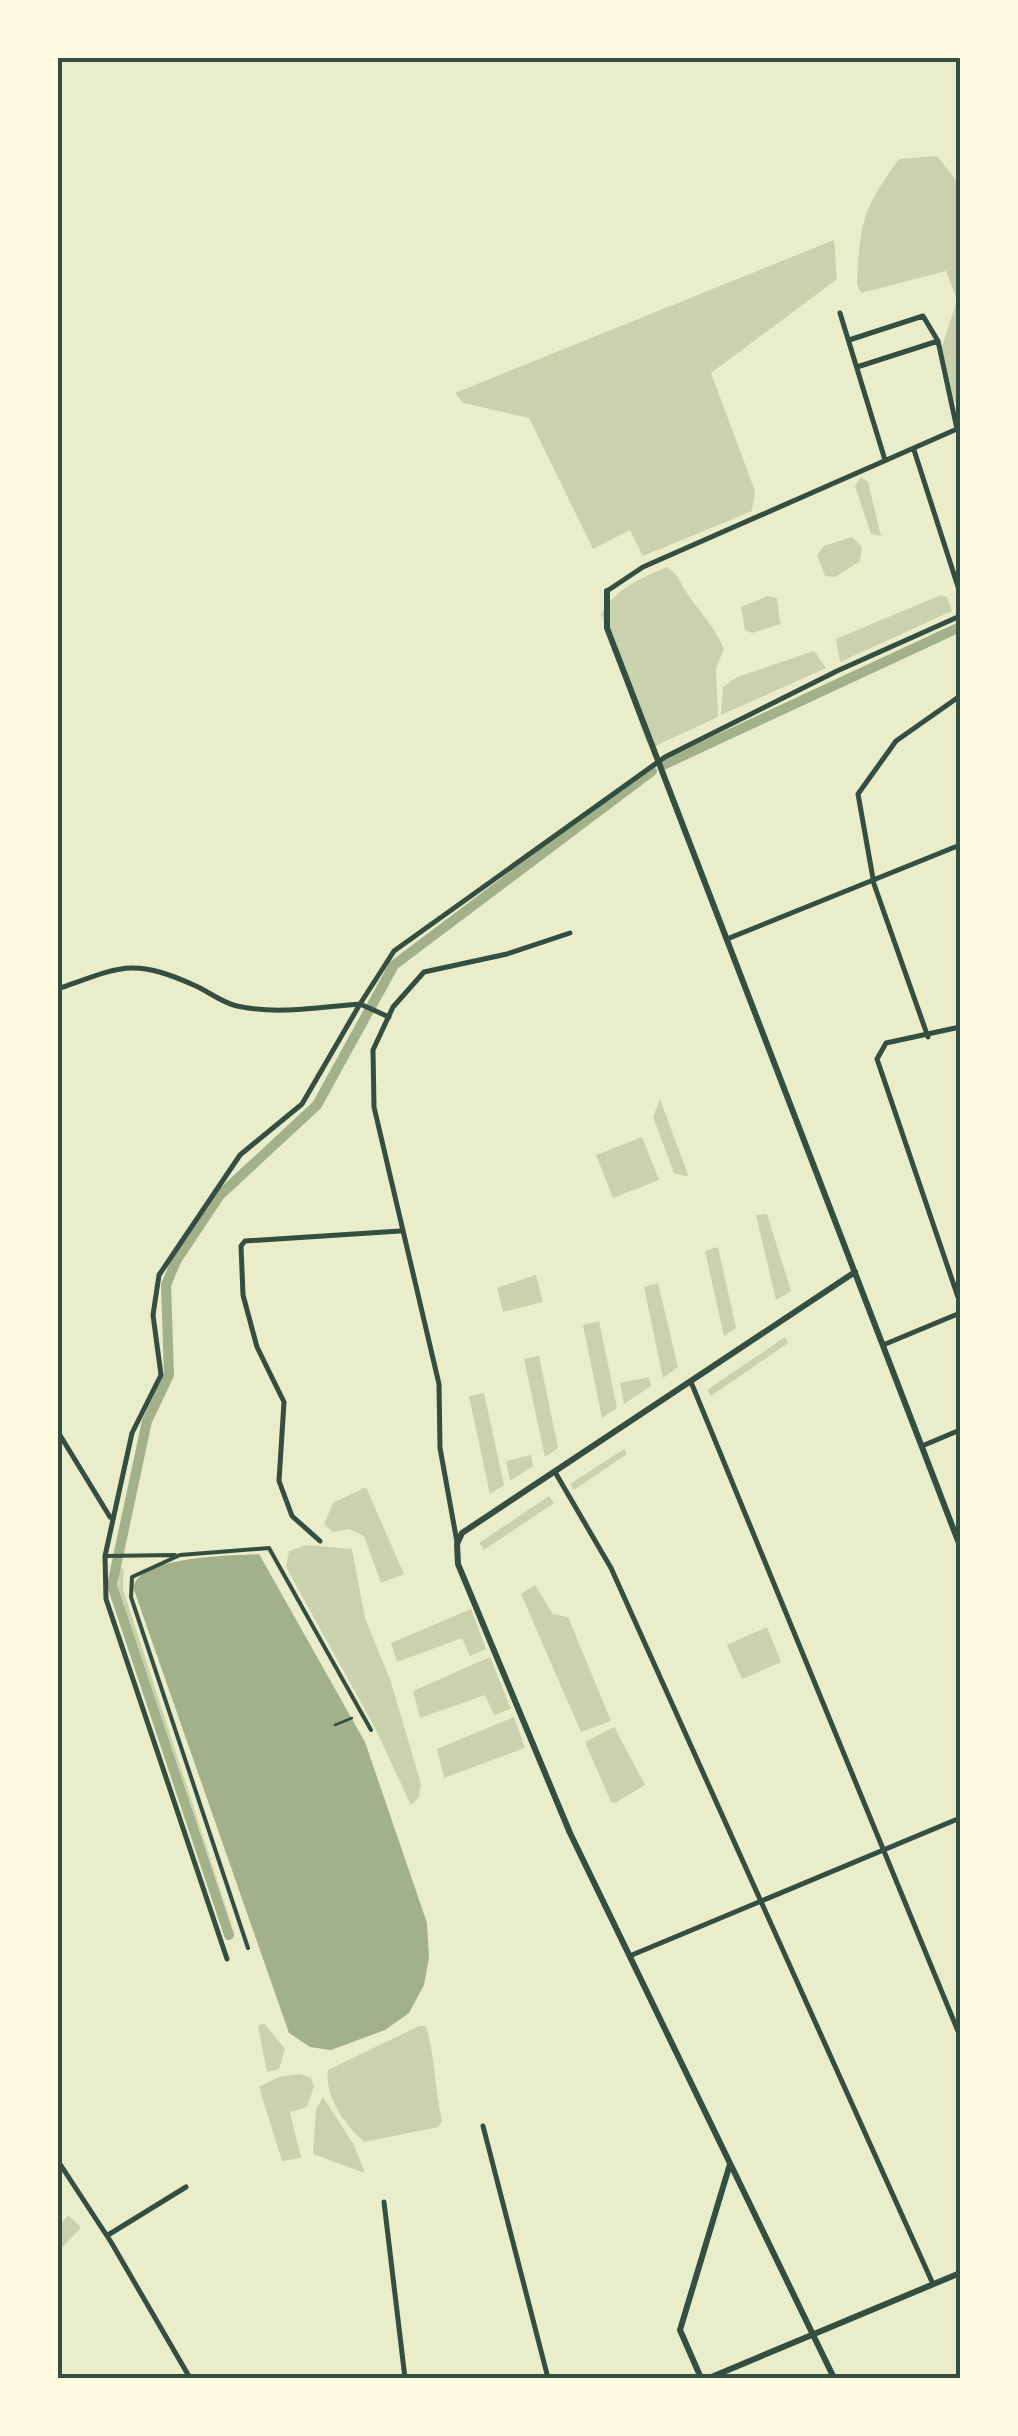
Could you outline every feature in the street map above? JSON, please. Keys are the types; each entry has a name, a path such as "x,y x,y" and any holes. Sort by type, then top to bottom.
{"street":[{"path":"840,314 885,460"},
{"path":"849,340 922,316 938,341 957,429 643,566 607,591 607,628 960,1546"},
{"path":"857,368 938,341"},
{"path":"914,450 960,593"},
{"path":"227,1959 106,1599 105,1556 132,1433 161,1375 153,1315 159,1275 240,1155 302,1104 394,951 657,763 837,671 960,616"},
{"path":"928,1037 874,884 858,794 896,741 960,696"},
{"path":"726,939 874,884 960,846"},
{"path":"570,933 489,960 424,972 386,1015 372,1050 374,1107 438,1384 440,1448 458,1564 571,1835 834,2378"},
{"path":"58,989 115,967 135,967 159,970 232,1006 270,1011 362,1004 386,1015"},
{"path":"960,1028 928,1037 908,1036 878,1050 883,1080 960,1302"},
{"path":"320,1541 292,1516 279,1481 284,1402 257,1347 244,1295 241,1246 245,1240 401,1232"},
{"path":"457,1544 462,1533 854,1272"},
{"path":"883,1345 960,1313"},
{"path":"690,1379 960,2036"},
{"path":"922,1446 960,1430"},
{"path":"58,1432 112,1519"},
{"path":"554,1471 610,1568 934,2284"},
{"path":"105,1556 124,1559 269,1548 371,1730"},
{"path":"180,1555 140,1571 132,1577 128,1589 248,1948"},
{"path":"632,1955 960,1818"},
{"path":"483,2126 548,2378"},
{"path":"58,2161 190,2378"},
{"path":"701,2378 680,2330 730,2163"},
{"path":"107,2236 186,2187"},
{"path":"384,2202 405,2378"},
{"path":"708,2378 960,2272"}],"path":[{"path":"335,1725 352,1718"}],"shaded area":[{"path":"937,156 960,185 959,404 953,400 940,353 957,300 946,271 861,293 857,285 862,231 877,191 899,159"},
{"path":"834,240 837,279 711,373 755,491 752,511 643,556 630,530 593,549 529,418 463,403 455,393"},
{"path":"861,477 868,482 881,536 871,534 855,486"},
{"path":"852,537 862,547 860,561 835,577 825,576 817,555 824,546"},
{"path":"667,567 724,649 716,668 718,717 653,747 646,741 601,614 621,591"},
{"path":"941,595 947,597 952,611 840,662 836,639"},
{"path":"768,596 777,598 780,624 752,633 745,630 741,607"},
{"path":"814,651 826,668 721,715 723,687 737,677"},
{"path":"660,1099 689,1177 674,1173 653,1117"},
{"path":"642,1137 659,1180 613,1198 596,1155"},
{"path":"767,1214 791,1291 776,1300 756,1215"},
{"path":"718,1247 736,1328 724,1336 705,1251"},
{"path":"536,1275 543,1302 503,1312 497,1288"},
{"path":"658,1283 678,1367 663,1378 644,1287"},
{"path":"599,1321 617,1408 602,1418 583,1325"},
{"path":"785,1337 788,1343 711,1396 707,1390"},
{"path":"539,1356 558,1448 545,1457 524,1359"},
{"path":"649,1377 651,1386 624,1404 620,1383"},
{"path":"484,1393 504,1485 490,1494 469,1396"},
{"path":"624,1449 627,1454 574,1490 570,1484"},
{"path":"531,1455 533,1466 510,1481 506,1461"},
{"path":"366,1487 404,1574 381,1583 364,1536 349,1529 333,1532 324,1524 333,1503"},
{"path":"549,1496 554,1503 484,1550 479,1543"},
{"path":"307,1545 352,1549 365,1618 391,1682 421,1784 419,1797 411,1805 374,1726 286,1567 289,1551"},
{"path":"259,1554 365,1742 427,1923 429,1958 424,1985 409,2013 385,2030 331,2050 310,2047 289,2033 133,1587 140,1576 170,1563"},
{"path":"120,1566 124,1570 123,1589 241,1953 118,1587"},
{"path":"535,1585 553,1614 568,1617 611,1721 581,1732 521,1594"},
{"path":"471,1609 486,1649 470,1656 462,1638 397,1662 391,1643"},
{"path":"767,1627 781,1662 742,1679 727,1645"},
{"path":"490,1657 511,1709 494,1715 485,1695 420,1718 413,1691"},
{"path":"514,1717 525,1748 444,1778 437,1749"},
{"path":"614,1727 645,1785 615,1803 611,1802 585,1742"},
{"path":"264,2023 285,2049 279,2069 267,2072 258,2026"},
{"path":"426,2026 429,2037 442,2121 438,2127 364,2142 337,2109 329,2090 328,2070"},
{"path":"300,2074 311,2078 314,2087 307,2107 290,2112 301,2158 282,2161 259,2087 279,2077"},
{"path":"323,2097 354,2145 365,2173 313,2154 316,2109"},
{"path":"68,2215 81,2227 60,2250 58,2227"}],"waterway":[{"path":"663,765 960,627"},
{"path":"229,1935 112,1585 147,1421 169,1375 166,1285 176,1261 220,1195 317,1105 394,965 652,771"}]}
